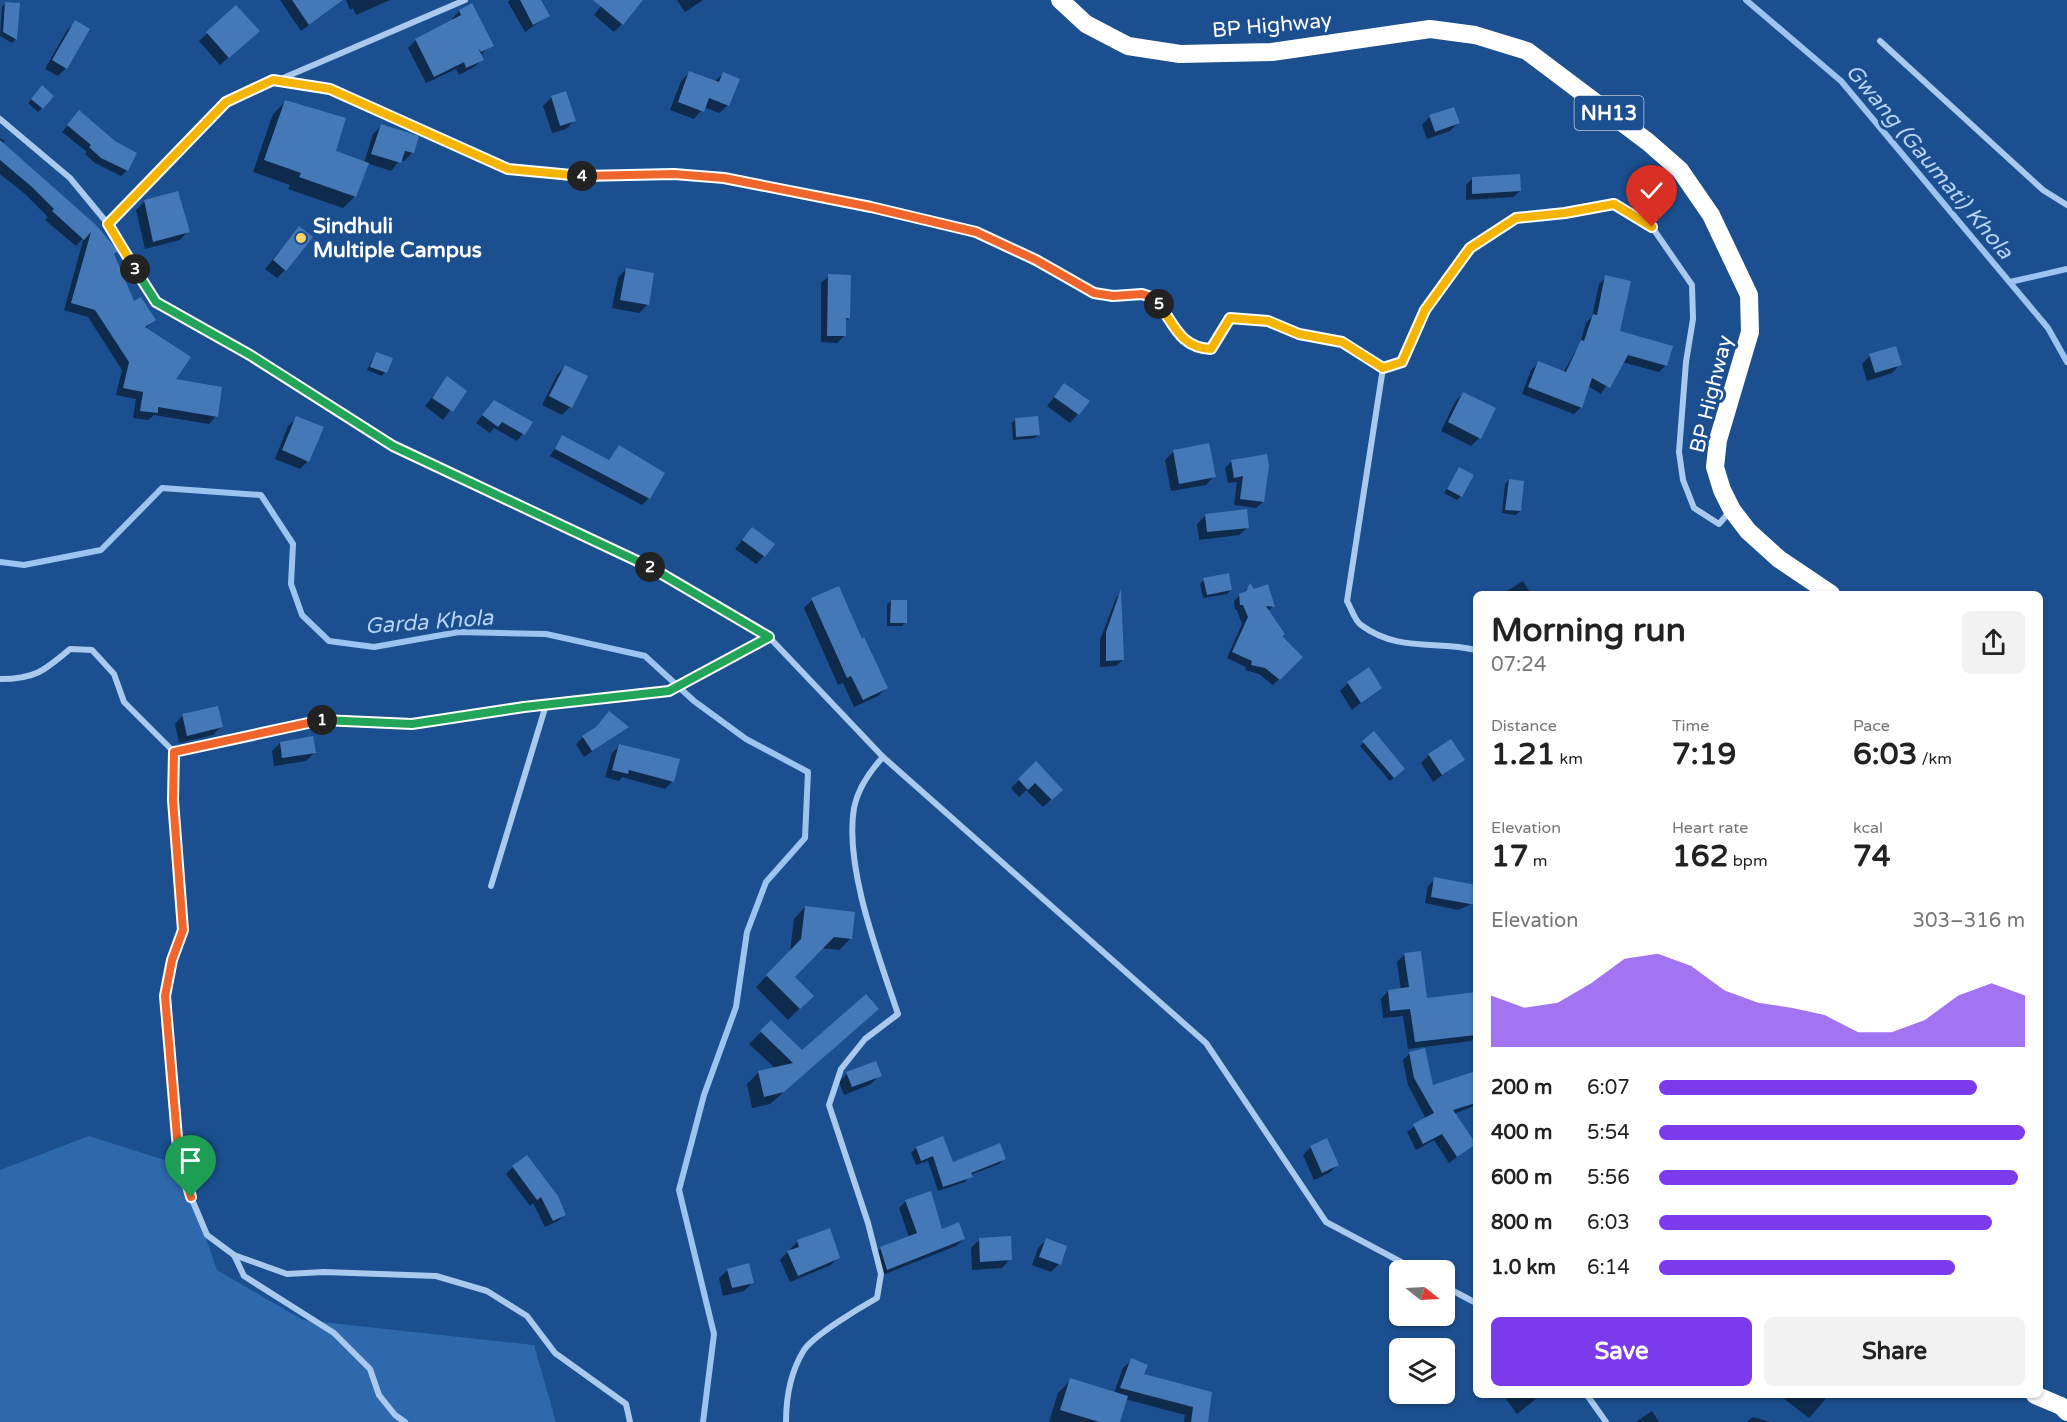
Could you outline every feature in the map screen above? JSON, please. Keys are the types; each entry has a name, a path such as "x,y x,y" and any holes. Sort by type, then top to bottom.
{"highway":[{"name":"BP Highway","path":"1060,0 1086,24 1128,46 1180,54 1272,52 1430,29 1475,35 1527,51 1648,142 1680,170 1711,215 1749,295 1750,332 1724,418 1715,467 1722,490 1732,510 1748,531 1779,559 1827,591"},
{"path":"2042,1398 2061,1406 2067,1412"}],"street":[{"path":"108,224 226,102 465,0"},
{"path":"1880,41 2043,190 2067,205"},
{"path":"273,80 330,89 508,169 580,176 674,174 724,178 871,207 976,232 1036,260 1094,293 1113,296 1142,294 1154,298 1180,335 1196,349 1211,349 1230,318 1268,321 1299,334 1342,342 1383,368 1402,362 1425,310 1470,248 1516,218 1565,213 1614,204 1652,227 1692,285 1694,319 1686,362 1679,452 1683,480 1694,508 1719,524 1732,510"},
{"path":"0,119 70,178 108,224 156,302 250,355 393,446 632,556 769,637 883,757 1206,1043 1326,1222 1397,1260"},
{"path":"1383,368 1347,601 1359,624 1390,640 1421,647 1464,647 1473,649"},
{"path":"174,752 319,720 412,724 669,691 769,637"},
{"path":"0,679 26,679 54,663 70,649 92,650 114,674 124,702 174,752 173,800 183,930 172,960 165,996 178,1149 191,1197 207,1235 234,1255 287,1274 324,1272 436,1276 487,1291 527,1316 555,1353 626,1404 630,1422"},
{"path":"491,886 546,705"},
{"path":"786,1422 786,1397 805,1348 855,1309 877,1298 882,1274 868,1223 829,1105 841,1069 866,1039 898,1014 866,909 854,857 854,808 867,776 883,757"},
{"path":"234,1255 244,1276 334,1333 370,1369 379,1395 395,1415 405,1422"},
{"path":"1455,1292 1473,1301"},
{"path":"1589,1398 1606,1422"}],"shaded area":[{"path":"89,1136 180,1165 217,1270 303,1320 534,1345 556,1422 0,1422 0,1170"}],"building":[{"path":"292,0 343,0 309,25"},
{"path":"520,0 541,0 550,16 533,25"},
{"path":"593,0 643,0 623,25"},
{"path":"5,2 20,3 17,40 3,32"},
{"path":"472,3 494,46 481,52 478,48 484,60 466,68 464,62 434,77 415,39 461,15 459,10"},
{"path":"236,5 260,31 229,58 206,32"},
{"path":"75,20 90,29 67,69 52,60"},
{"path":"689,71 719,82 723,72 740,79 729,106 709,98 704,112 678,102"},
{"path":"42,85 54,96 43,109 31,99"},
{"path":"566,91 576,121 560,126 551,96"},
{"path":"285,100 346,118 336,151 369,163 356,197 299,177 301,173 264,160"},
{"path":"1454,107 1460,123 1435,132 1429,115"},
{"path":"79,110 115,141 137,153 128,171 101,158 89,147 91,145 67,125"},
{"path":"381,124 419,136 414,153 405,151 401,163 371,154"},
{"path":"0,140 96,225 118,251 114,254 134,301 141,297 156,320 145,327 191,357 176,379 222,387 218,417 158,407 158,413 140,411 143,392 123,388 129,362 95,310 71,303 91,232 84,240 52,211 54,209 32,187 0,160"},
{"path":"1520,174 1521,191 1472,194 1472,177"},
{"path":"178,191 190,232 153,242 144,200"},
{"path":"299,226 313,237 286,271 273,260"},
{"path":"626,268 654,273 649,305 620,300"},
{"path":"828,274 851,275 850,318 846,318 846,336 827,336"},
{"path":"1605,275 1631,281 1620,331 1673,346 1667,366 1628,355 1610,388 1592,378 1582,408 1528,387 1538,361 1566,372 1581,340 1584,341 1593,314 1597,315"},
{"path":"1896,346 1902,365 1875,373 1869,354"},
{"path":"376,352 393,358 387,373 370,367"},
{"path":"565,365 588,376 572,408 549,396"},
{"path":"447,376 467,391 453,412 432,398"},
{"path":"1064,383 1090,401 1079,415 1054,397"},
{"path":"1463,392 1496,408 1481,439 1448,422"},
{"path":"494,400 533,422 525,435 502,422 498,427 482,415"},
{"path":"296,416 324,427 309,462 282,450"},
{"path":"1038,416 1040,435 1016,437 1015,418"},
{"path":"562,435 609,460 619,445 665,473 650,499 555,449"},
{"path":"1209,443 1216,477 1179,484 1173,450"},
{"path":"1267,454 1269,466 1264,502 1240,499 1243,476 1234,478 1231,460"},
{"path":"1459,467 1474,475 1462,497 1447,489"},
{"path":"1509,479 1524,481 1521,511 1505,510"},
{"path":"1247,509 1249,528 1207,532 1205,514"},
{"path":"752,527 775,544 765,557 742,540"},
{"path":"1229,573 1232,590 1207,595 1203,578"},
{"path":"1250,583 1254,589 1268,584 1275,607 1266,606 1285,634 1282,636 1303,657 1280,680 1265,668 1251,665 1252,661 1232,652 1248,617 1243,605 1240,605 1239,594 1246,591"},
{"path":"839,586 862,639 864,637 888,688 863,700 851,676 847,678 811,598"},
{"path":"1121,589 1124,660 1106,661 1106,632"},
{"path":"891,600 907,600 907,623 890,623"},
{"path":"1369,667 1382,688 1361,703 1347,682"},
{"path":"218,706 223,727 187,736 182,714"},
{"path":"609,711 629,727 592,751 582,736 596,727"},
{"path":"1374,731 1405,769 1394,778 1362,741"},
{"path":"313,736 316,753 282,758 280,742"},
{"path":"1451,739 1465,760 1442,775 1428,754"},
{"path":"619,744 680,759 674,782 629,770 628,774 612,770"},
{"path":"1036,761 1063,790 1052,800 1035,783 1028,790 1018,779"},
{"path":"1434,877 1473,884 1473,904 1431,897"},
{"path":"805,906 855,912 852,939 834,937 795,977 814,996 800,1009 766,975 801,939"},
{"path":"1421,951 1427,998 1473,992 1473,1035 1415,1042 1410,1009 1390,1011 1388,990 1409,987 1404,953"},
{"path":"866,994 879,1009 784,1092 764,1097 758,1071 793,1063 760,1031 771,1020 802,1050"},
{"path":"1425,1048 1433,1085 1473,1072 1473,1104 1453,1110 1473,1140 1473,1146 1457,1157 1442,1134 1423,1144 1413,1124 1434,1113 1414,1078 1409,1052"},
{"path":"876,1061 882,1076 852,1087 846,1072"},
{"path":"943,1136 953,1162 1000,1143 1006,1159 971,1173 973,1177 943,1187 933,1156 921,1161 916,1147"},
{"path":"1327,1138 1339,1165 1322,1173 1310,1146"},
{"path":"527,1155 558,1196 566,1215 553,1221 541,1197 537,1200 512,1166"},
{"path":"931,1191 942,1229 959,1222 965,1239 887,1270 880,1247 917,1233 905,1200"},
{"path":"830,1228 840,1258 798,1276 787,1251 799,1247 797,1240"},
{"path":"1011,1236 1012,1260 980,1262 979,1238"},
{"path":"1046,1238 1067,1246 1061,1265 1039,1257"},
{"path":"749,1263 754,1283 732,1288 727,1269"},
{"path":"1131,1358 1148,1365 1144,1374 1212,1392 1208,1422 1191,1422 1193,1407 1120,1388"},
{"path":"1070,1378 1128,1396 1120,1422 1099,1422 1060,1410"}],"waterway":[{"name":"Gwang (Gaumati) Khola","path":"1746,0 1841,81 2048,328 2067,362"},
{"path":"2010,282 2067,269"},
{"name":"Garda Khola","path":"0,562 24,565 101,550 162,488 261,495 293,544 291,584 302,615 329,641 374,647 459,632 546,634 645,656 694,701 746,739 808,772 805,838 766,882 747,932 736,1007 704,1095 679,1190 714,1334 703,1422"}],"place":[{"name":"Sindhuli Multiple Campus","path":"301,238"}],"route":[{"path":"191,1197 178,1149 165,996 172,960 183,930 173,800 174,752 319,720 412,724 524,707 669,691 769,637 632,556 393,446 250,355 156,302 108,224 226,102 273,80 330,89 386,112 437,138 508,169 580,176 674,174 724,178 871,207 976,232 1036,260 1094,293 1113,296 1142,294 1154,298 1180,335 1196,349 1211,349 1230,318 1268,321 1299,334 1342,342 1383,368 1402,362 1425,310 1470,248 1516,218 1565,213 1614,204 1652,227"}]}
